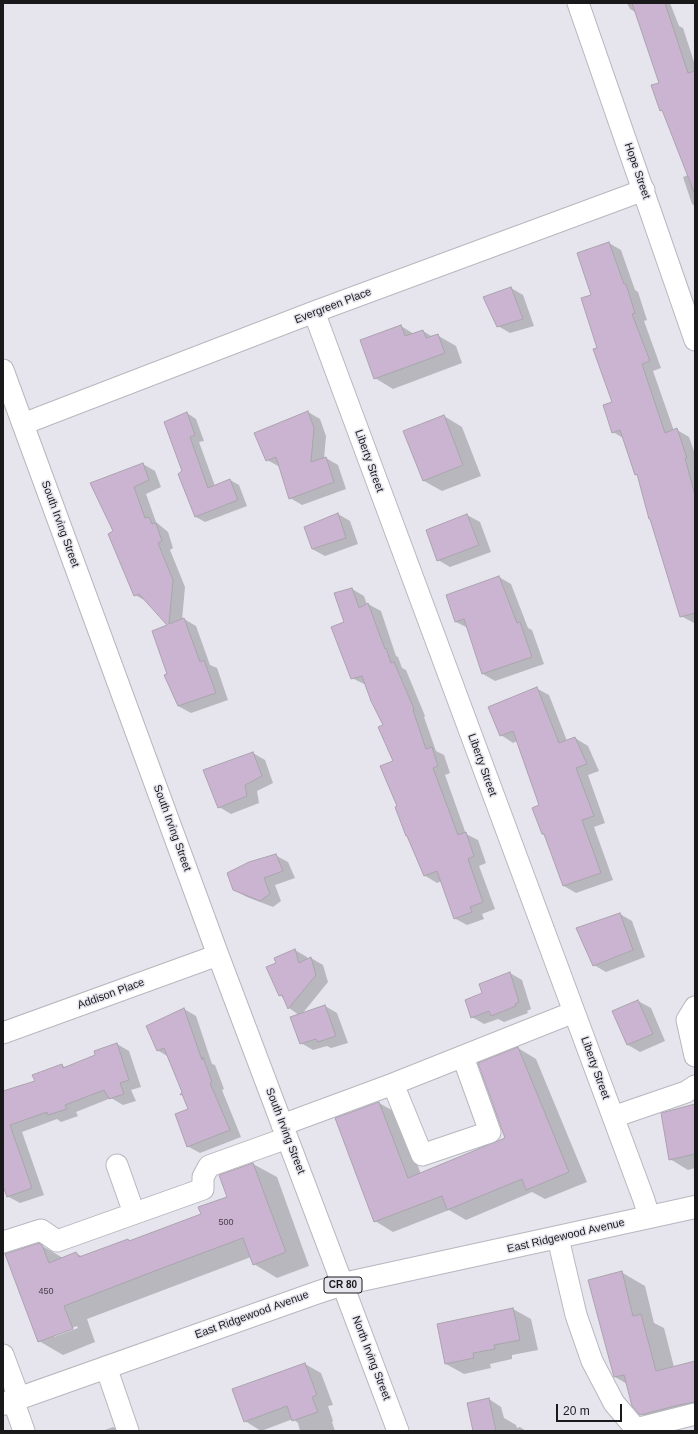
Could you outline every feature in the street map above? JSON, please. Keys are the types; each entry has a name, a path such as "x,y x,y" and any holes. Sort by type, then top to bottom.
{"main road":[{"name":"East Ridgewood Avenue","path":"12,1400 316,1292 343,1284 695,1207"}],"street":[{"name":"Hope Street","path":"578,3 695,340"},
{"name":"Evergreen Place","path":"23,424 314,312 644,190"},
{"name":"Liberty Street","path":"314,312 644,1200 649,1218"},
{"name":"South Irving Street","path":"3,370 218,955 343,1284"},
{"name":"Addison Place","path":"3,1033 218,955"},
{"path":"695,1007 687,1020 695,1056"},
{"path":"3,1242 41,1230 57,1241 203,1188 203,1177 209,1166 393,1084 574,1012"},
{"path":"393,1084 422,1155 490,1132 463,1057"},
{"path":"613,1117 686,1092 695,1086"},
{"path":"117,1165 134,1213"},
{"path":"558,1238 576,1315 592,1361 614,1403 636,1429 695,1414"},
{"name":"North Irving Street","path":"343,1284 398,1431"},
{"path":"3,1355 12,1400 24,1431"},
{"path":"106,1367 128,1431"}],"building":[{"path":"632,3 665,3 688,73 695,71 695,192 662,110 660,111 651,85 659,83"},
{"path":"609,242 624,284 626,284 635,313 632,314 650,361 642,364 665,433 677,428 687,458 685,458 695,495 695,613 680,617 649,519 637,474 635,475 620,430 612,433 603,405 612,402 593,349 597,348 581,298 591,295 577,253"},
{"path":"511,287 523,319 497,327 483,297"},
{"path":"401,325 405,336 423,330 426,338 438,334 445,353 374,379 360,340"},
{"path":"308,411 314,428 311,462 326,457 334,482 289,499 276,457 266,461 254,433"},
{"path":"187,412 195,435 190,437 208,488 230,479 238,500 195,517 178,474 182,471 164,422"},
{"path":"444,415 463,465 423,481 403,431"},
{"path":"143,463 149,480 134,487 145,518 149,517 152,524 156,523 162,541 158,543 173,580 169,624 184,618 200,662 204,660 216,693 178,706 164,675 167,674 152,631 167,625 139,594 134,596 108,534 113,531 90,483"},
{"path":"338,513 346,538 312,549 304,527"},
{"path":"467,514 479,545 437,561 426,530"},
{"path":"499,576 517,623 520,622 532,657 482,674 464,619 455,622 446,595"},
{"path":"352,588 359,608 368,603 391,663 394,662 414,709 413,710 426,749 432,747 438,766 433,768 458,835 466,832 474,856 468,859 483,902 470,907 472,912 454,919 437,871 424,876 406,836 395,807 397,806 380,766 393,761 378,727 383,725 371,701 362,676 351,679 331,627 344,622 334,593"},
{"path":"537,687 559,743 575,737 587,764 576,768 594,816 582,820 601,873 563,886 544,834 542,834 532,808 539,805 513,731 500,736 488,707"},
{"path":"253,752 262,776 245,785 247,796 218,808 203,770"},
{"path":"276,854 283,871 264,878 270,894 260,901 233,890 227,873 249,862"},
{"path":"620,913 633,950 593,966 576,928"},
{"path":"295,949 299,963 311,957 316,975 288,1009 282,995 279,996 266,967 276,963 274,958"},
{"path":"510,972 519,1002 515,1004 516,1006 491,1016 489,1011 471,1018 465,1000 482,993 479,984"},
{"path":"638,1000 653,1034 627,1045 612,1011"},
{"path":"325,1005 336,1036 318,1042 316,1039 300,1044 290,1017"},
{"path":"184,1008 202,1060 203,1057 212,1082 210,1083 230,1130 187,1147 175,1114 188,1109 182,1094 180,1095 182,1092 164,1048 157,1051 146,1026"},
{"path":"117,1043 129,1080 120,1083 124,1094 109,1099 104,1090 65,1105 67,1109 48,1115 47,1112 10,1125 32,1188 7,1197 3,1186 3,1091 35,1081 32,1075 62,1064 63,1068 95,1055 94,1051"},
{"path":"518,1047 569,1172 526,1190 522,1179 447,1210 442,1196 374,1222 335,1118 379,1102 408,1178 505,1138 478,1063"},
{"path":"695,1104 695,1154 669,1160 661,1113"},
{"path":"253,1163 286,1252 253,1265 243,1238 64,1306 73,1329 38,1342 5,1254 39,1243 42,1245 49,1263 76,1252 79,1257 128,1239 129,1241 201,1214 198,1207 227,1197 219,1175"},
{"path":"622,1271 633,1316 641,1314 656,1371 695,1361 695,1402 640,1415 632,1406 624,1375 614,1377 588,1280"},
{"path":"513,1308 520,1340 494,1345 495,1349 473,1353 474,1358 445,1364 437,1324"},
{"path":"305,1363 317,1395 312,1397 318,1412 292,1421 287,1406 244,1422 232,1389"},
{"path":"489,1398 496,1431 473,1431 467,1403"}]}
